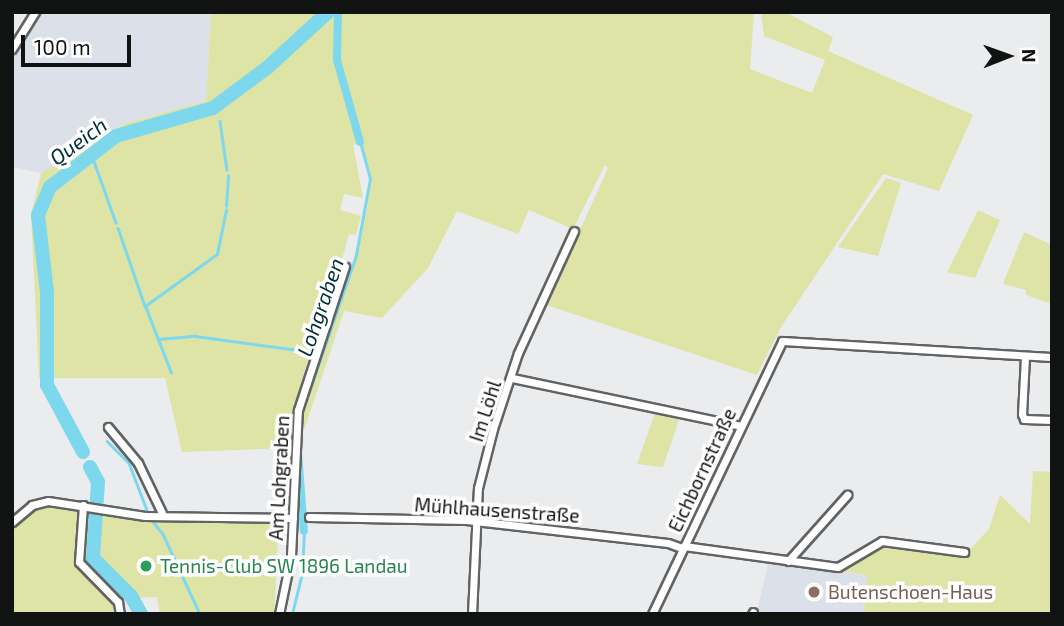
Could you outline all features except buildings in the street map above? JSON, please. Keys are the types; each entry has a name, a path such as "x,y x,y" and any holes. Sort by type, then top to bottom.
{"street":[{"path":"12,49 35,12"},
{"name":"Im Löhl","path":"472,614 481,474 536,311 575,231"},
{"name":"Am Lohgraben","path":"279,614 293,519 296,423 345,266"},
{"name":"Eichbornstraße","path":"652,614 782,341 1025,356"},
{"path":"1052,357 1025,356 1023,414 1024,419 1052,420"},
{"path":"512,378 741,426"},
{"path":"108,427 138,463 162,513"},
{"path":"788,561 848,495"},
{"path":"12,522 42,502 86,505 139,516 162,513 293,519"},
{"path":"86,505 79,562 118,602 120,614"},
{"name":"Mühlhausenstraße","path":"309,517 476,522 641,539 838,567 881,541 964,552"}],"shaded area":[{"path":"35,12 211,12 206,101 126,123 41,173 12,167 12,49"},
{"name":"Butenschoen-Haus","path":"769,561 867,575 864,614 756,614"}],"green space":[{"path":"211,12 754,12 750,69 812,93 825,60 764,36 761,12 785,12 833,37 828,51 973,115 939,191 883,174 781,327 757,375 546,305 608,168 605,165 573,229 529,210 518,234 457,211 428,268 382,318 344,311 298,448 300,422 358,253 368,203 370,174 362,144 353,145 363,198 344,194 340,210 361,216 356,235 349,234 317,351 308,360 301,382 291,448 182,452 165,378 39,378 31,215 41,173 126,123 206,101"},
{"path":"886,178 901,183 878,256 838,247"},
{"path":"978,210 1000,220 975,278 947,272"},
{"path":"1024,232 1052,245 1052,304 1026,295 1026,290 1003,284"},
{"path":"655,413 679,420 663,467 637,464"},
{"path":"1033,471 1052,472 1052,614 864,614 867,575 839,571 876,544 965,555 989,529 1000,495 1030,524"},
{"name":"Tennis-Club SW 1896 Landau","path":"46,505 165,521 279,522 274,614 160,614 157,597 112,599 114,614 12,614 12,525 33,506"}],"waterway":[{"name":"Queich","path":"83,452 47,385 47,292 38,215 50,187 116,136 213,108 268,67 328,12"},
{"name":"Lohgraben","path":"338,12 337,60 360,142"},
{"path":"220,121 227,170"},
{"name":"Lohgraben","path":"300,418 356,255 370,179 360,142"},
{"path":"91,153 116,223"},
{"path":"226,206 228,176"},
{"path":"171,373 145,306 217,254 226,210"},
{"path":"118,228 145,306"},
{"path":"158,339 195,336 314,352"},
{"path":"107,441 129,463 150,518 163,534 200,614"},
{"name":"Lohgraben","path":"298,452 304,531"},
{"name":"Queich","path":"90,467 98,482 93,558 131,596 141,614"},
{"name":"Lohgraben","path":"292,614 302,573 304,531"}],"place":[{"name":"Tennis-Club SW 1896 Landau","path":"146,566"},
{"name":"Butenschoen-Haus","path":"814,592"}]}
